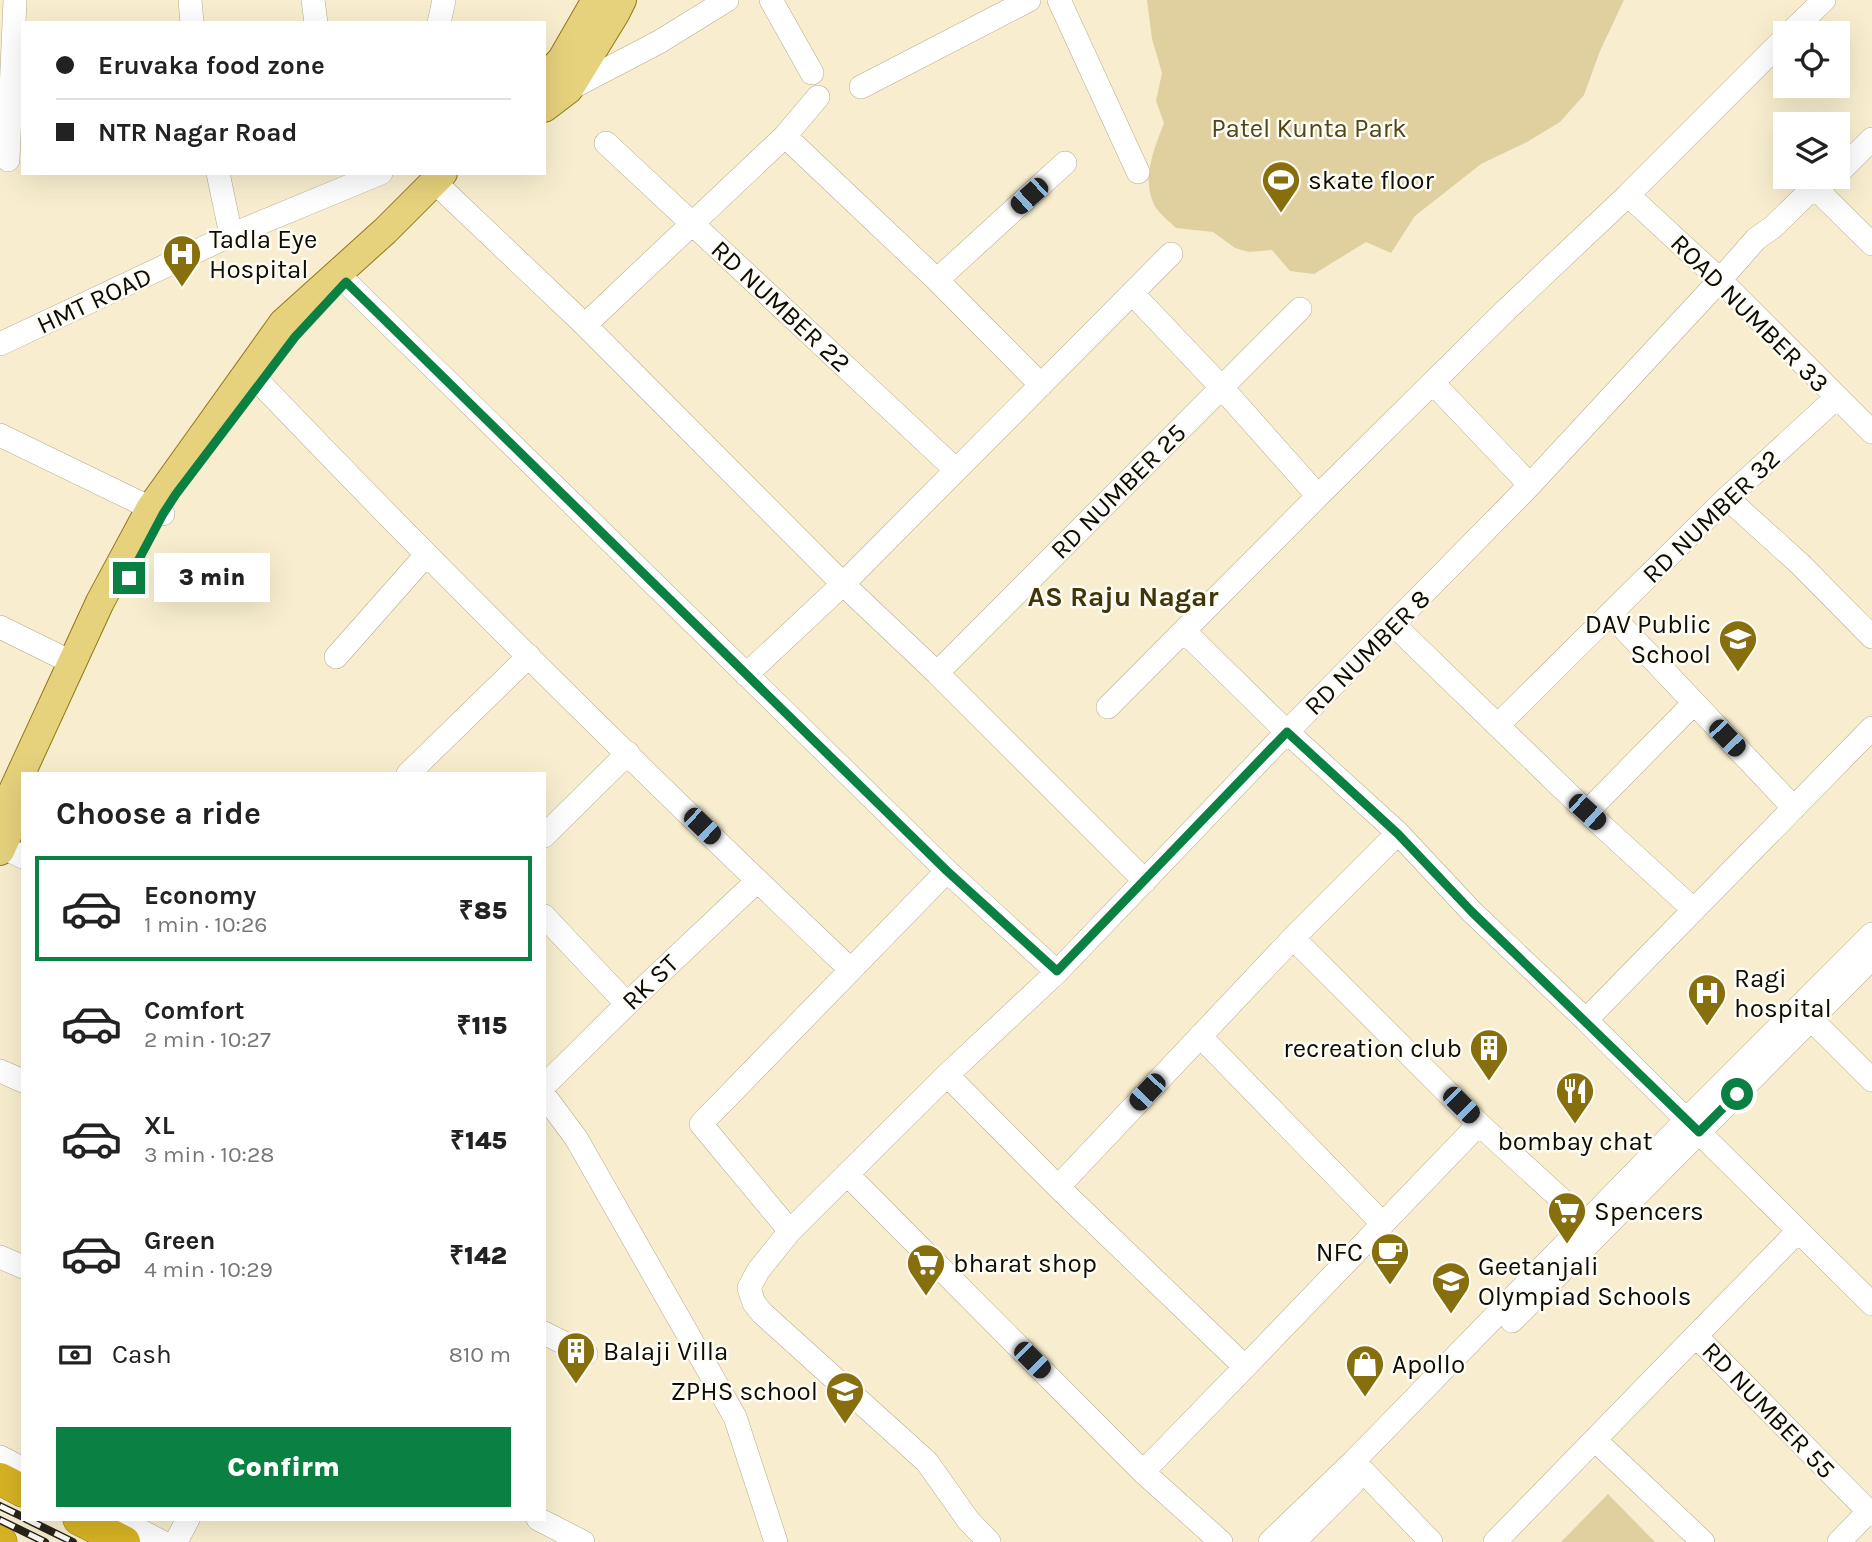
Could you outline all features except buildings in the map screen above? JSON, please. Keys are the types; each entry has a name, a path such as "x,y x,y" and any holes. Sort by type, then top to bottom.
{"highway":[{"path":"0,1479 21,1490"},
{"path":"83,1521 124,1542"}],"main road":[{"path":"557,84 562,60 596,0"},
{"path":"546,104 557,84 615,14 622,0"},
{"path":"37,772 102,638 157,511 295,337 346,282 450,179"},
{"path":"21,772 115,570 284,323 385,231 450,179"},
{"path":"0,819 21,773"},
{"path":"8,852 21,808"}],"street":[{"path":"10,160 6,73 15,0"},
{"path":"190,0 192,21"},
{"path":"313,0 316,21"},
{"path":"439,21 444,0"},
{"path":"557,84 659,42 727,0"},
{"path":"771,0 812,72"},
{"path":"861,88 1029,0"},
{"path":"1059,0 1138,172"},
{"path":"1802,21 1824,0"},
{"path":"1108,707 1505,311 1628,195 1773,50"},
{"path":"585,325 785,136 818,97"},
{"path":"785,136 937,280 1041,385"},
{"path":"1850,161 1872,139"},
{"name":"RD NUMBER 22","path":"607,143 956,470"},
{"path":"937,280 1065,163"},
{"path":"218,175 231,235"},
{"name":"HMT ROAD","path":"0,344 231,235 371,175"},
{"path":"450,179 585,325 843,584 937,673 1146,881"},
{"name":"RD NUMBER 8","path":"989,1542 968,1520 927,1462 762,1313 754,1303 749,1288 758,1270 790,1231 947,1075 1057,971 1287,732 1395,625 1530,485 1756,239 1773,228 1816,189"},
{"path":"1829,189 1872,244"},
{"name":"ROAD NUMBER 33","path":"1628,195 1720,280 1872,432"},
{"path":"746,675 843,584 1171,254"},
{"path":"346,282 947,871 1057,971"},
{"path":"1132,293 1221,387 1318,496"},
{"name":"RD NUMBER 25","path":"937,673 1300,309"},
{"path":"260,383 426,555 851,970"},
{"path":"1433,383 1530,485"},
{"name":"RD NUMBER 32","path":"1498,725 1727,498 1836,398"},
{"path":"0,435 157,511"},
{"path":"1727,498 1800,564 1872,637"},
{"path":"336,657 426,555"},
{"path":"1611,615 1794,808"},
{"path":"1395,625 1587,812 1694,910"},
{"path":"0,627 71,662"},
{"path":"1185,632 1287,732 1398,834 1472,912 1586,1020 1872,1304"},
{"path":"410,772 529,656"},
{"path":"1587,812 1694,703"},
{"path":"1586,1020 1872,729"},
{"path":"546,834 628,753"},
{"path":"1058,1187 1293,938 1398,834"},
{"path":"790,1231 701,1124 947,871"},
{"name":"RK ST","path":"546,1084 757,881"},
{"path":"546,918 627,1004"},
{"path":"1294,1542 1693,1126 1872,934"},
{"path":"1293,938 1479,1124 1587,1223"},
{"path":"1270,1542 1587,1223 1811,1019 1872,958"},
{"path":"1811,1019 1872,1080"},
{"path":"1200,1036 1382,1224"},
{"path":"0,1071 21,1080"},
{"path":"947,1075 1058,1187 1245,1367"},
{"path":"546,1098 576,1138 735,1417 776,1542"},
{"path":"1143,1472 1479,1124"},
{"path":"847,1174 1143,1472 1221,1542"},
{"path":"1495,1542 1798,1231"},
{"path":"0,1257 21,1266"},
{"path":"546,1334 586,1354"},
{"name":"RD NUMBER 55","path":"1696,1336 1870,1513"},
{"path":"1595,1440 1703,1542"},
{"path":"0,1457 21,1468"},
{"path":"1364,1472 1431,1542"},
{"path":"1839,1542 1870,1513"},
{"path":"122,1521 162,1542"},
{"path":"176,1542 187,1521"},
{"path":"542,1521 583,1542"}],"green space":[{"name":"Patel Kunta Park","path":"1147,0 1624,0 1600,51 1584,95 1560,122 1527,142 1481,164 1415,216 1391,253 1366,242 1314,274 1290,271 1272,250 1249,252 1235,248 1213,232 1176,228 1156,208 1151,198 1149,176 1153,154 1164,123 1156,101 1162,73 1152,39"},
{"path":"1608,1494 1655,1542 1561,1542"}],"railway":[{"path":"0,1506 21,1516"},
{"path":"0,1520 45,1542"},
{"path":"30,1521 73,1542"}],"place":[{"name":"skate floor","path":"1281,214"},
{"name":"Tadla Eye Hospital","path":"182,288"},
{"name":"DAV Public School","path":"1738,673"},
{"name":"Ragi hospital","path":"1707,1027"},
{"name":"recreation club","path":"1489,1082"},
{"name":"bombay chat","path":"1575,1125"},
{"name":"Spencers","path":"1567,1245"},
{"name":"NFC","path":"1390,1286"},
{"name":"bharat shop","path":"926,1297"},
{"name":"Geetanjali Olympiad Schools","path":"1451,1315"},
{"name":"Balaji Villa","path":"576,1385"},
{"name":"Apollo","path":"1365,1398"},
{"name":"ZPHS school","path":"845,1425"}],"district":[{"name":"AS Raju Nagar","path":"1123,596"}],"route":[{"path":"129,578 176,494 295,337 346,282 947,871 1057,971 1287,732 1398,834 1472,912 1699,1132 1737,1094"}]}
